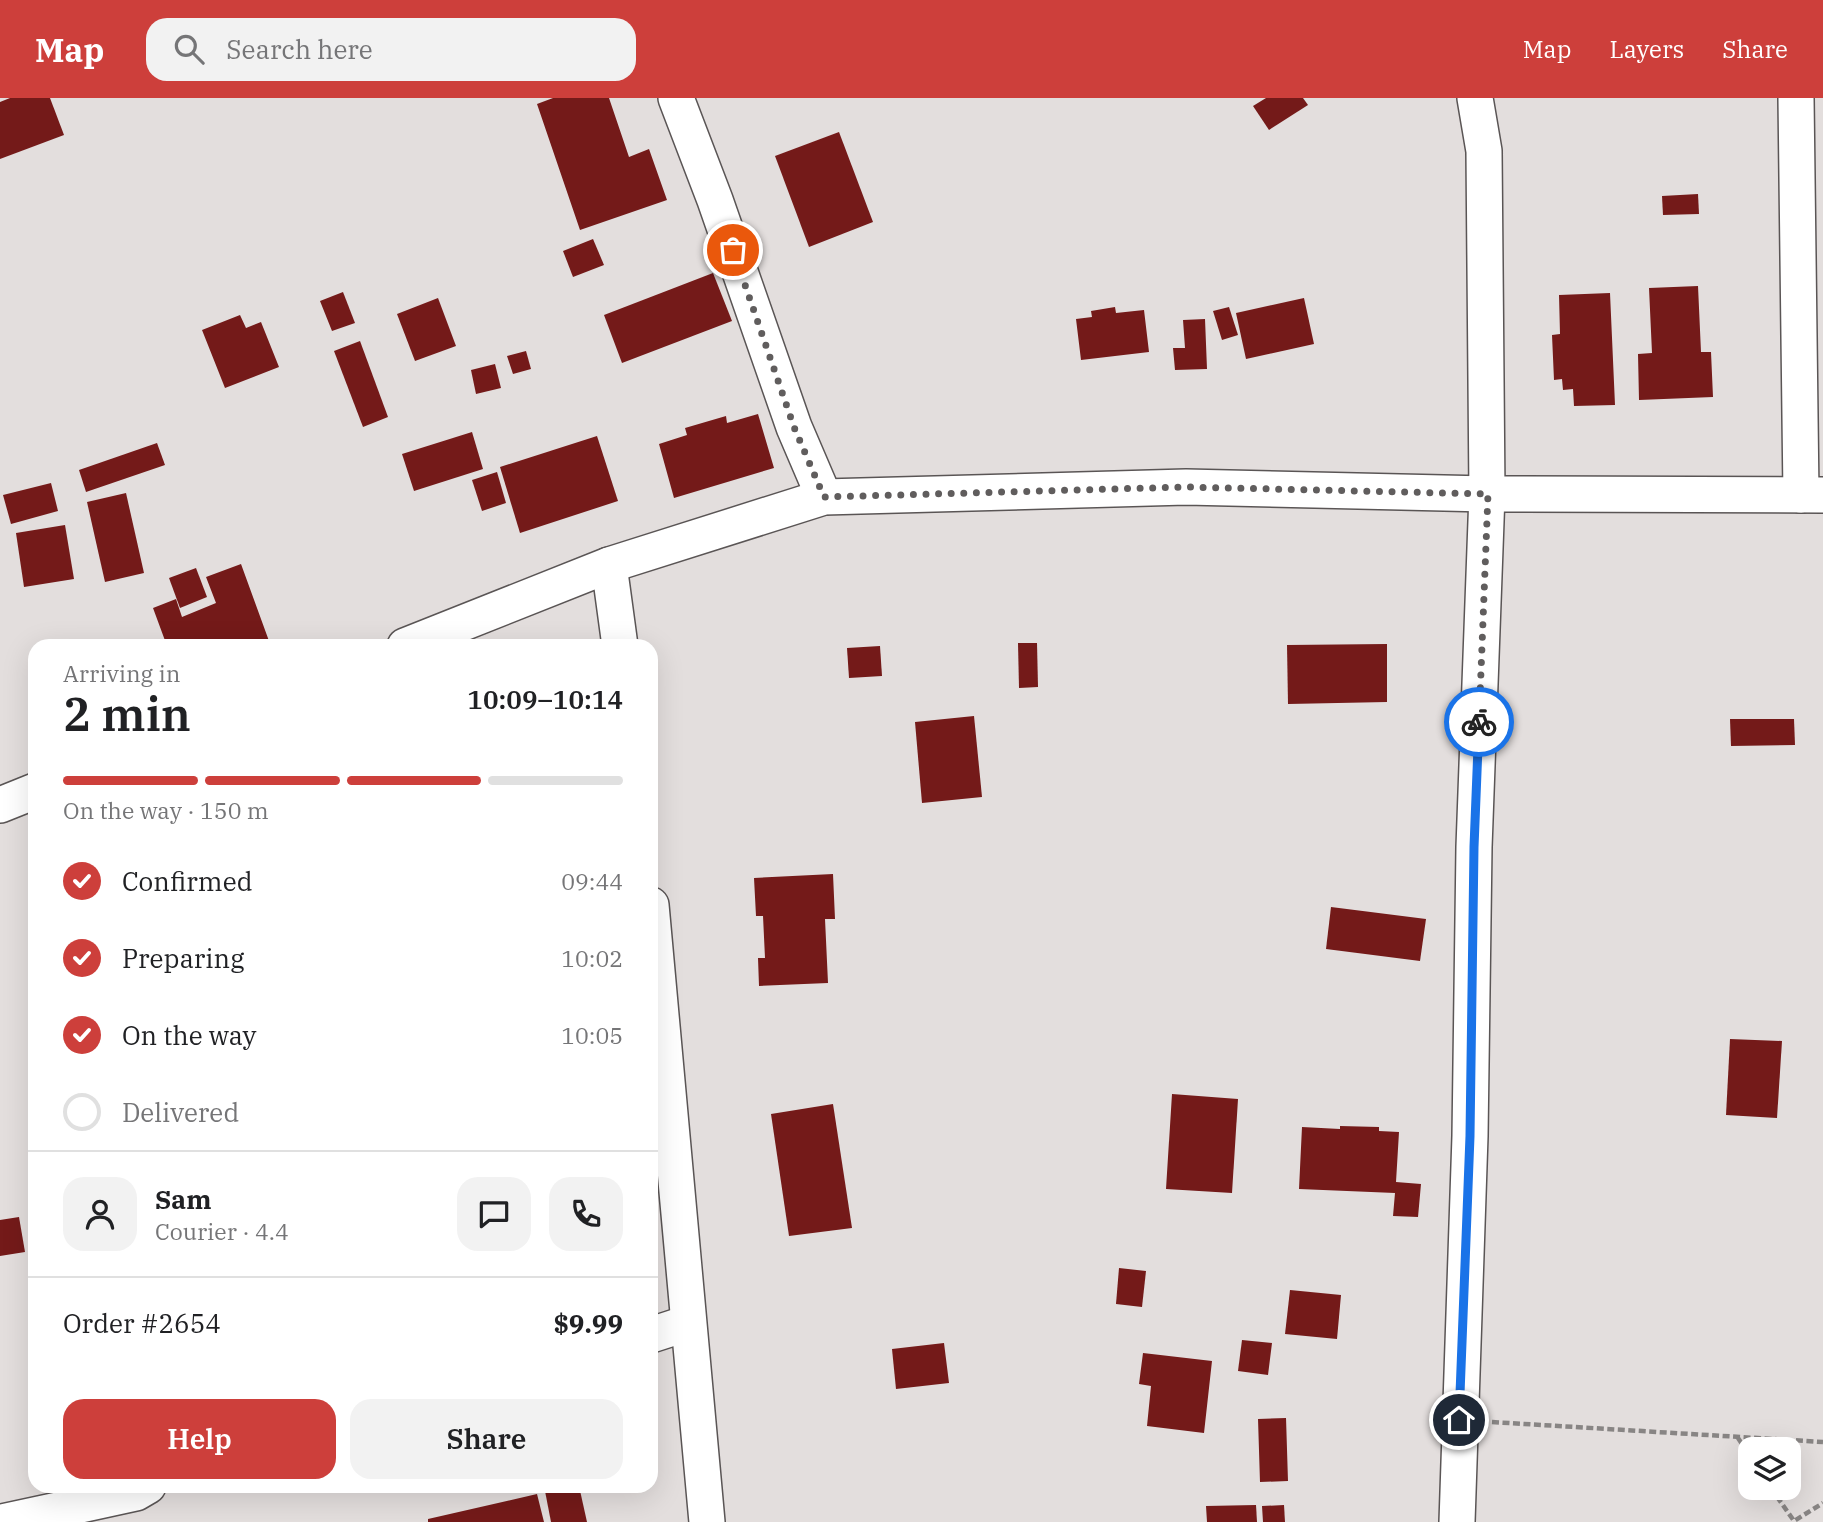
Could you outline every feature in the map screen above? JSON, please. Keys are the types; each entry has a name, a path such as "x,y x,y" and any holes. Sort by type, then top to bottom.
{"street":[{"path":"676,98 715,200 794,427 824,497"},
{"path":"1457,1522 1470,1136 1474,847 1488,494 1484,151 1475,98"},
{"path":"423,639 609,565 824,497 1186,487 1488,494 1812,495 1796,98"},
{"path":"609,565 619,639"},
{"path":"0,805 28,794"},
{"path":"658,976 708,1522"},
{"path":"658,1333 688,1323"},
{"path":"2,1522 136,1493"}],"path":[{"path":"1459,1420 1823,1441"},
{"path":"1780,1500 1794,1522 1823,1503"}],"building":[{"path":"10,98 50,98 64,135 0,159 0,102"},
{"path":"553,98 609,98 629,157 649,149 667,200 580,230 537,104"},
{"path":"1266,98 1303,98 1308,105 1269,130 1253,106"},
{"path":"839,132 873,222 809,247 775,156"},
{"path":"1698,194 1699,214 1663,215 1662,196"},
{"path":"593,239 604,265 573,277 563,251"},
{"path":"713,273 732,321 622,363 604,315"},
{"path":"1698,286 1701,352 1711,352 1713,397 1639,400 1638,354 1652,353 1649,288"},
{"path":"343,292 355,323 332,331 320,301"},
{"path":"1610,293 1615,405 1574,406 1573,389 1563,390 1562,379 1554,380 1552,335 1560,334 1559,295"},
{"path":"438,298 456,346 415,361 397,314"},
{"path":"1304,298 1314,344 1246,359 1236,313"},
{"path":"1115,307 1116,313 1144,310 1149,352 1081,360 1076,319 1092,317 1091,311"},
{"path":"1229,307 1238,335 1222,340 1213,311"},
{"path":"240,315 246,328 261,322 279,367 225,388 202,330"},
{"path":"1205,319 1207,369 1175,370 1173,348 1185,348 1183,320"},
{"path":"360,341 388,417 363,427 334,351"},
{"path":"526,351 531,369 513,374 507,356"},
{"path":"495,364 501,388 476,394 471,370"},
{"path":"758,414 774,468 674,498 659,444 687,435 685,428 726,416 727,423"},
{"path":"472,432 483,469 414,491 402,454"},
{"path":"597,436 618,501 520,533 500,467"},
{"path":"157,443 165,465 86,492 79,470"},
{"path":"497,472 506,503 482,511 472,480"},
{"path":"51,483 58,511 11,524 3,495"},
{"path":"126,493 144,573 105,582 87,502"},
{"path":"65,525 74,579 24,587 16,533"},
{"path":"241,564 268,639 164,639 153,608 176,599 182,617 216,603 206,577"},
{"path":"196,568 207,597 180,608 169,578"},
{"path":"1018,643 1037,643 1038,687 1019,688"},
{"path":"1387,644 1387,702 1288,704 1287,645"},
{"path":"880,646 882,676 849,678 847,648"},
{"path":"974,716 982,797 922,803 915,722"},
{"path":"1730,719 1794,719 1795,745 1731,746"},
{"path":"833,874 835,919 825,919 828,983 759,986 758,958 765,958 763,916 756,916 754,878"},
{"path":"1331,907 1426,919 1420,961 1326,949"},
{"path":"1730,1039 1782,1041 1777,1118 1726,1115"},
{"path":"1172,1094 1238,1099 1232,1193 1166,1189"},
{"path":"833,1104 852,1228 789,1236 771,1114"},
{"path":"1340,1126 1379,1127 1379,1131 1399,1132 1396,1182 1421,1184 1418,1217 1393,1216 1395,1193 1299,1189 1302,1127 1340,1129"},
{"path":"19,1217 25,1252 0,1256 0,1220"},
{"path":"1119,1268 1146,1271 1142,1307 1116,1304"},
{"path":"1290,1290 1341,1295 1337,1339 1285,1334"},
{"path":"1242,1340 1272,1343 1268,1375 1238,1371"},
{"path":"944,1343 949,1383 896,1389 892,1349"},
{"path":"1143,1353 1212,1361 1204,1433 1147,1426 1151,1386 1139,1384"},
{"path":"1286,1418 1288,1481 1260,1482 1258,1419"},
{"path":"545,1493 581,1493 587,1522 551,1522"},
{"path":"537,1494 544,1522 428,1522 428,1519"},
{"path":"1256,1505 1257,1522 1207,1522 1206,1506"},
{"path":"1284,1505 1285,1522 1263,1522 1262,1506"}],"way so far":[{"path":"733,250 794,427 824,497 1186,487 1488,494 1479,722"}],"route":[{"path":"1459,1420 1470,1136 1474,847 1479,722"}]}
